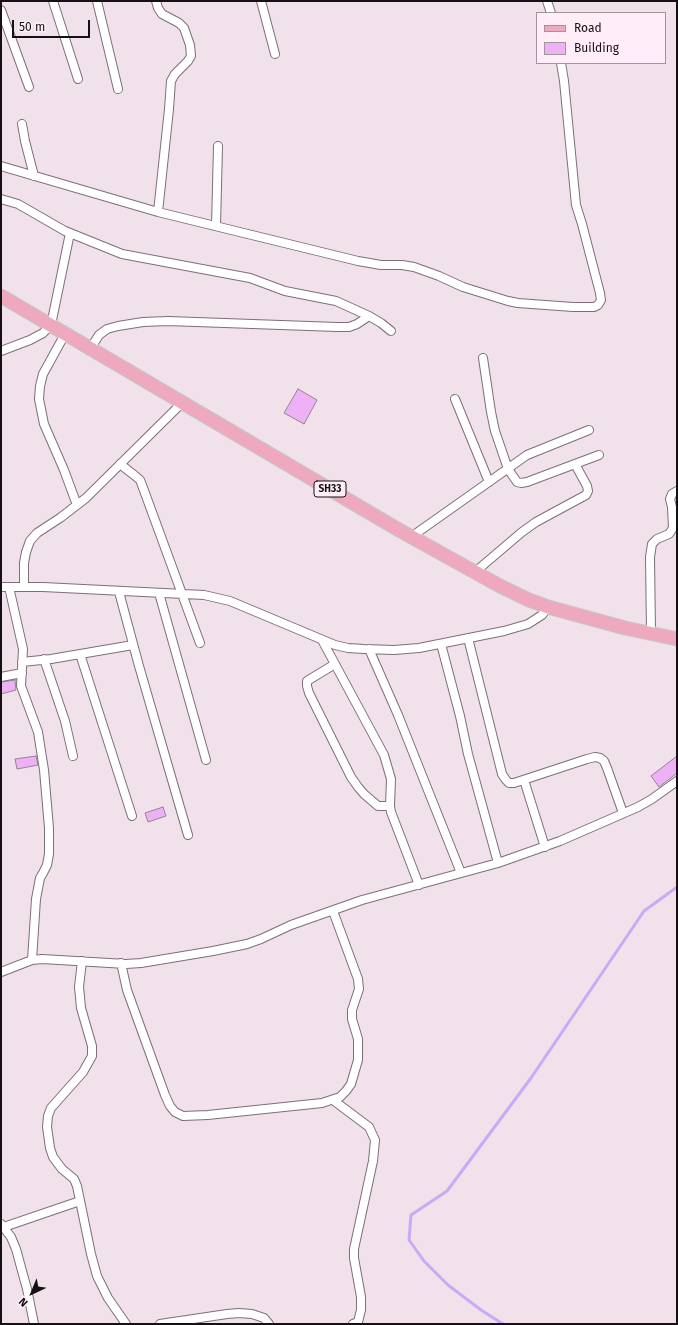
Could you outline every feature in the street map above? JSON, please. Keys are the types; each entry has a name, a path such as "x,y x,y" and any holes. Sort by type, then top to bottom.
{"main road":[{"name":"SH33","path":"1,296 411,537 519,596 548,607 602,622 677,639"}],"street":[{"path":"53,1 78,79"},
{"path":"97,1 118,89"},
{"path":"156,1 162,14 184,28 190,45 191,56 175,74 171,81 158,212"},
{"path":"261,1 275,54"},
{"path":"547,1 551,12"},
{"path":"1,10 29,87"},
{"path":"1,166 158,212 358,261 381,265 402,265 414,267 463,287 518,303 594,307 598,305 601,300 576,205 561,64"},
{"path":"22,124 34,176"},
{"path":"216,226 218,146"},
{"path":"1,199 18,204 70,233 126,255 250,278 285,291 336,301 381,322 392,331"},
{"path":"1,351 30,340 43,333 50,325 70,233"},
{"path":"90,349 99,335 107,329 143,322 168,321 349,327 357,324 369,316"},
{"path":"65,334 43,374 39,399 44,424 77,505"},
{"path":"483,358 493,422 508,469 517,482 521,483 599,455"},
{"path":"455,399 489,482"},
{"path":"24,587 24,563 30,541 37,533 77,505 183,402"},
{"path":"411,537 527,455 589,430"},
{"path":"120,464 140,480 200,643"},
{"path":"474,572 536,522 586,495 588,491 587,486 575,464"},
{"path":"651,633 650,557 652,544 657,539 669,534 673,528 670,499 672,494 677,491"},
{"path":"32,960 36,899 40,878 47,865 49,854 49,828 44,770 38,732 21,686 22,639 5,587 43,587 119,592 204,595 230,601 322,640 348,648 369,650 408,649 504,631 528,624 542,615 548,607"},
{"path":"119,592 188,834"},
{"path":"159,593 206,760"},
{"path":"468,638 502,774 509,783 524,780 587,759 595,757 600,758 604,761 607,768 623,813"},
{"path":"322,640 384,755 391,779 390,806 419,884"},
{"path":"441,644 460,716 468,754 498,863"},
{"path":"22,662 44,660 133,645"},
{"path":"369,650 398,715 461,873"},
{"path":"80,654 132,816"},
{"path":"44,660 65,721 73,756"},
{"path":"335,664 307,681 309,693 351,777 358,787 378,806 390,806"},
{"path":"1,677 22,673"},
{"path":"524,780 545,847"},
{"path":"1,972 32,960 42,959 121,964 141,963 247,944 292,925 375,896 498,863 545,847 578,834 652,799 677,781"},
{"path":"121,964 127,990 165,1095 170,1106 176,1112 188,1117 322,1103 340,1097 351,1084 358,1060 358,1039 352,1019 352,1010 359,989 358,979 333,911"},
{"path":"82,961 79,987 80,997 92,1046 92,1056 84,1072 52,1108 48,1116 47,1127 53,1157 62,1169 74,1179 77,1186 97,1276 108,1298 126,1324"},
{"path":"333,1100 369,1127 375,1140 373,1161 354,1249 354,1258 361,1297 361,1310 358,1322 353,1324"},
{"path":"34,1324 27,1289 16,1249 11,1238 2,1226 80,1201"},
{"path":"160,1324 240,1313 252,1314 264,1318 269,1324"}],"building":[{"path":"298,389 317,400 304,424 284,413"},
{"path":"15,680 16,690 1,694 1,682"},
{"path":"36,756 38,765 17,769 15,759"},
{"path":"677,756 677,773 659,787 651,776"},
{"path":"163,807 166,816 148,822 145,813"}],"waterway":[{"path":"503,1324 481,1310 448,1285 424,1261 409,1240 411,1215 447,1191 531,1078 644,911 677,887"}]}
